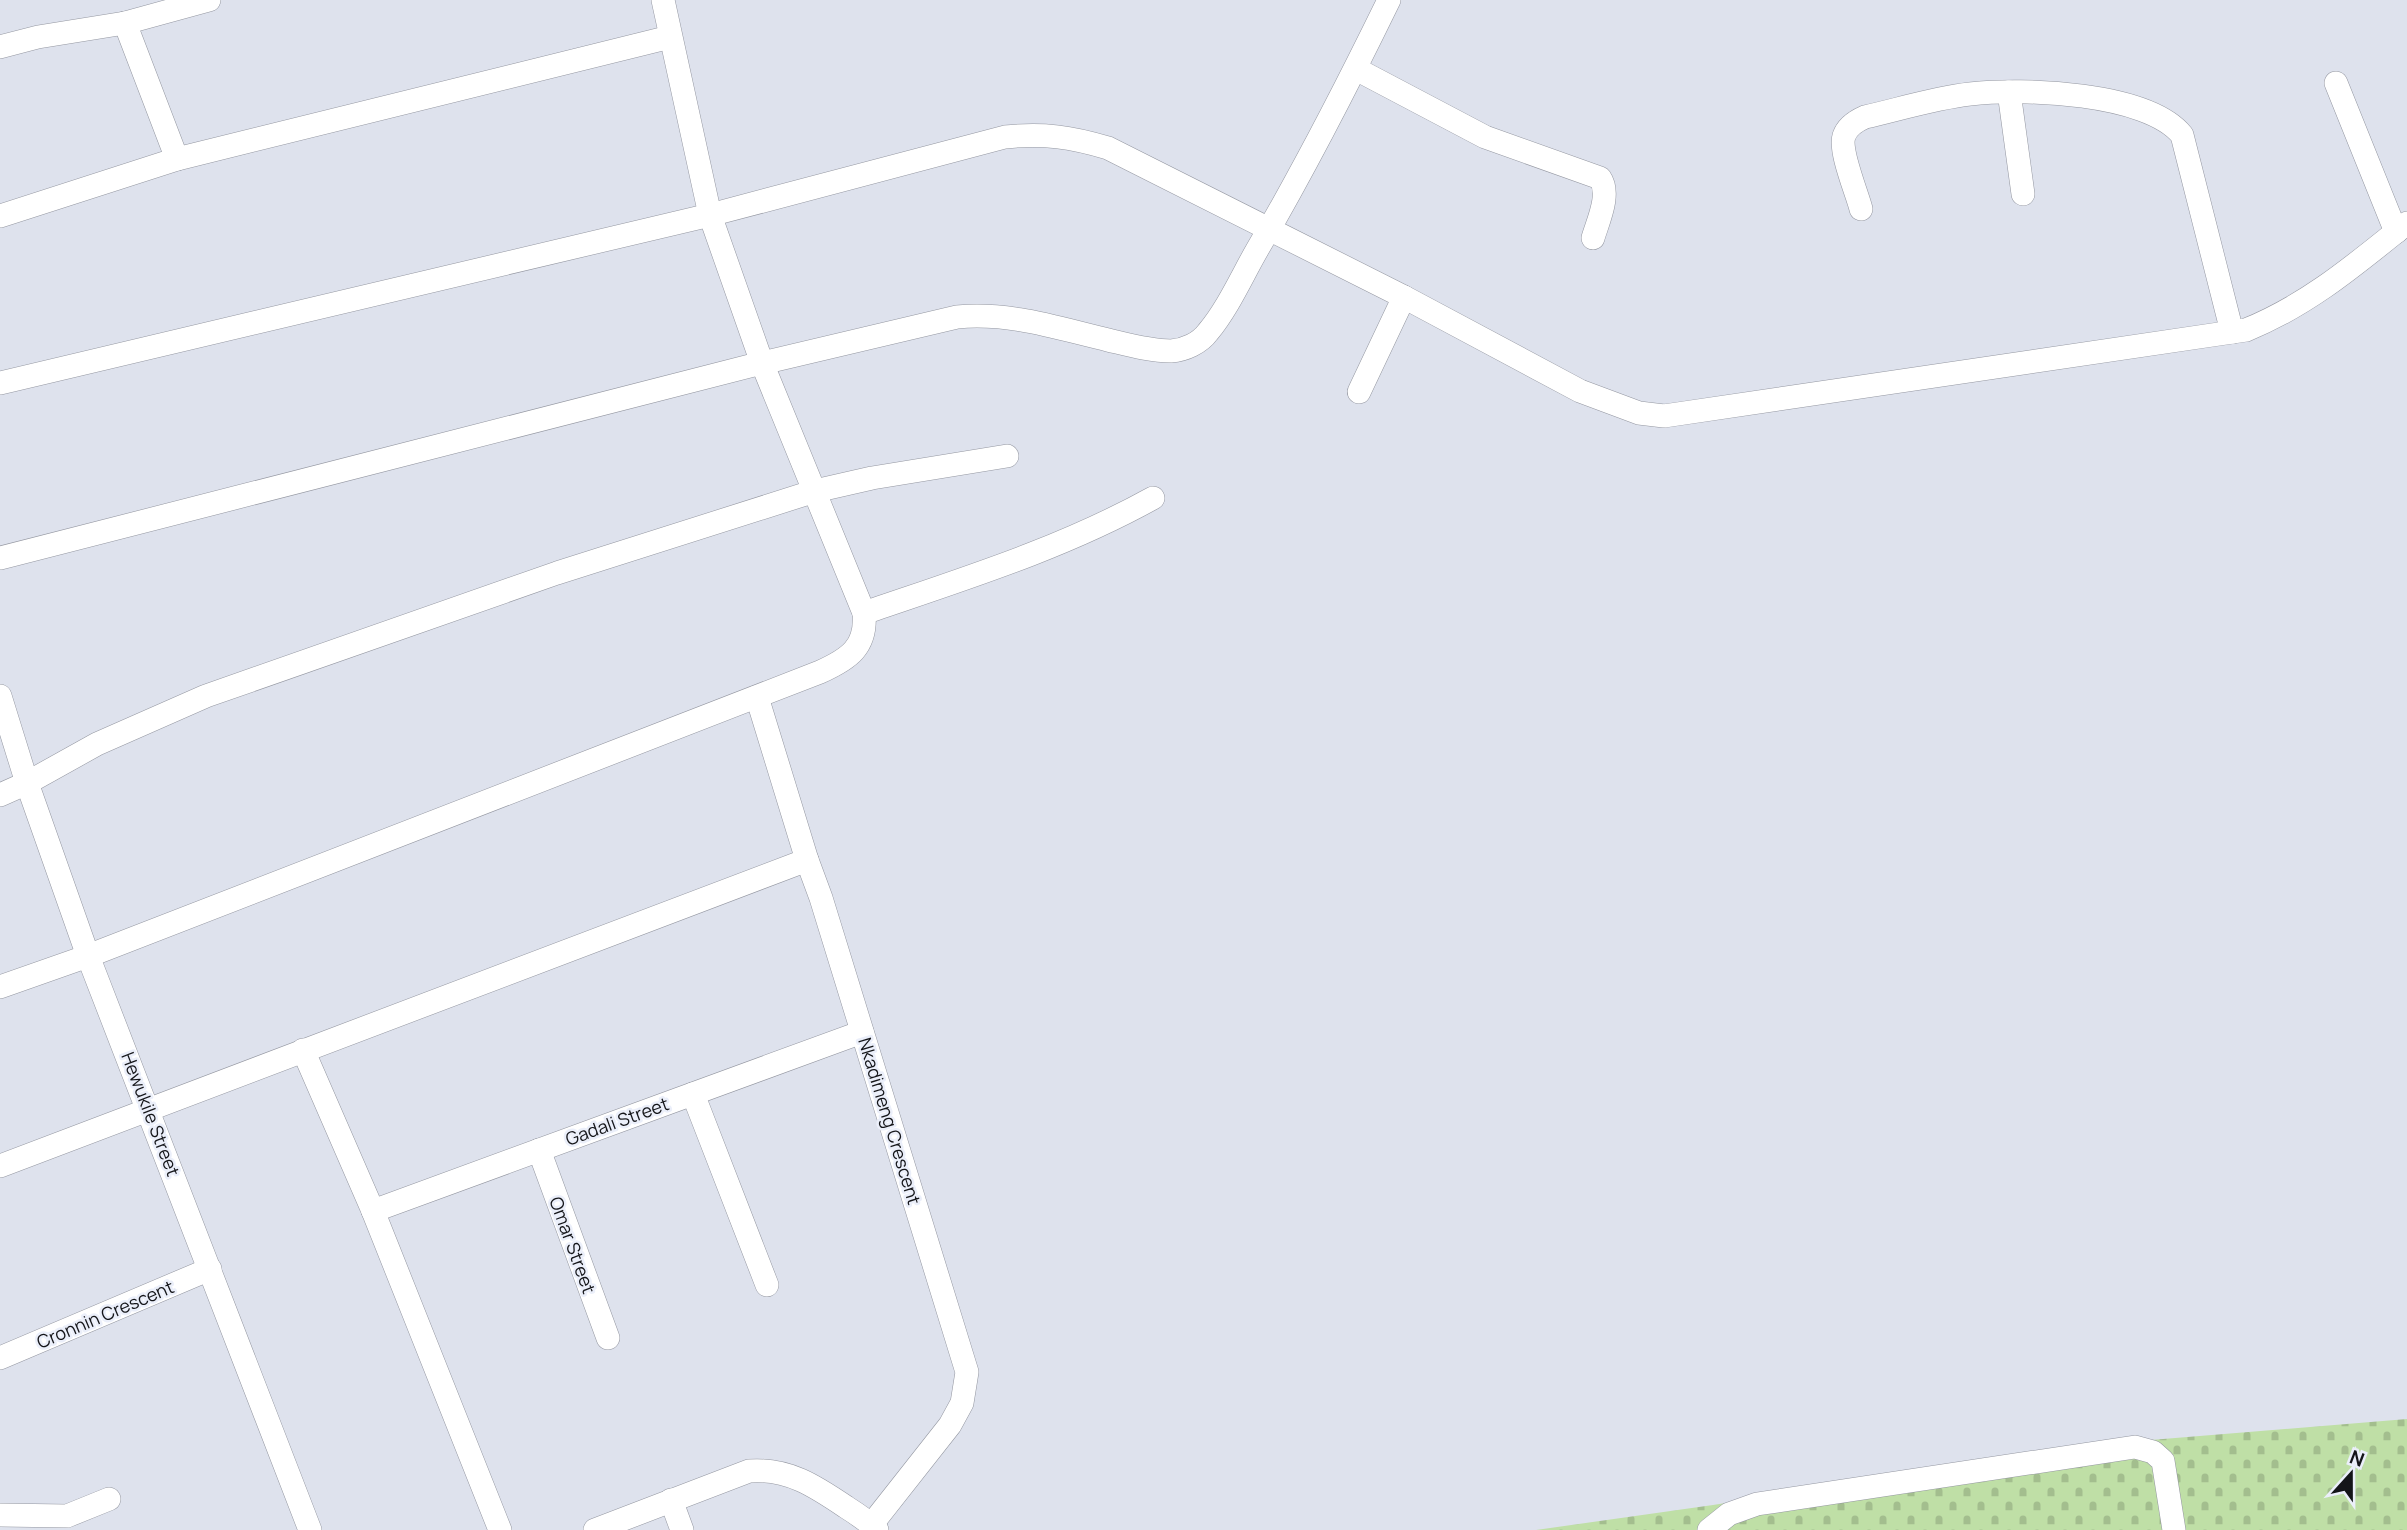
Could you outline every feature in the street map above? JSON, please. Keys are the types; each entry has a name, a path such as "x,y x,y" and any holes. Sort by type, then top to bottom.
{"street":[{"path":"0,47 38,37 125,23 209,0"},
{"path":"0,987 88,956 820,673 842,662 851,654 862,637 864,612 762,363 710,215 663,0"},
{"path":"0,558 926,323 983,314 1040,322 1132,346 1172,351 1187,348 1208,333 1270,228 1390,0"},
{"path":"125,23 177,159"},
{"path":"0,216 177,159 670,37"},
{"path":"1356,69 1485,137 1600,178 1605,194 1594,239"},
{"path":"0,383 710,215 1005,137 1056,135 1108,148 1270,228 1580,391 1639,413 1664,416 2232,332 2266,321 2340,278 2402,227 2336,83"},
{"path":"1861,209 1843,147 1844,136 1854,123 1865,117 1951,97 2009,92 2084,96 2124,103 2163,118 2178,130 2184,142 2232,332"},
{"path":"2009,92 2023,194"},
{"path":"1359,392 1404,297"},
{"path":"0,795 97,744 206,695 557,573 815,492 872,478 1007,456"},
{"path":"864,612 1048,549 1094,530 1153,498"},
{"name":"Hewukile Street","path":"0,696 27,783 88,956 310,1530"},
{"name":"Nkadimeng Crescent","path":"757,697 967,1372 962,1403 950,1425 875,1527"},
{"path":"0,1166 807,860"},
{"name":"Gadali Street","path":"373,1212 862,1032"},
{"path":"303,1049 373,1212 500,1530"},
{"path":"693,1094 768,1285"},
{"name":"Omar Street","path":"538,1150 608,1338"},
{"name":"Cronnin Crescent","path":"0,1359 210,1269"},
{"path":"1709,1530 1729,1514 1757,1504 2135,1447 2153,1452 2163,1461 2174,1530"},
{"path":"594,1530 749,1471 764,1470 806,1481 875,1527"},
{"path":"0,1515 67,1516 109,1499"},
{"path":"671,1500 682,1530"}],"green space":[{"path":"2407,1419 2407,1530 1536,1530 2102,1444"}]}
